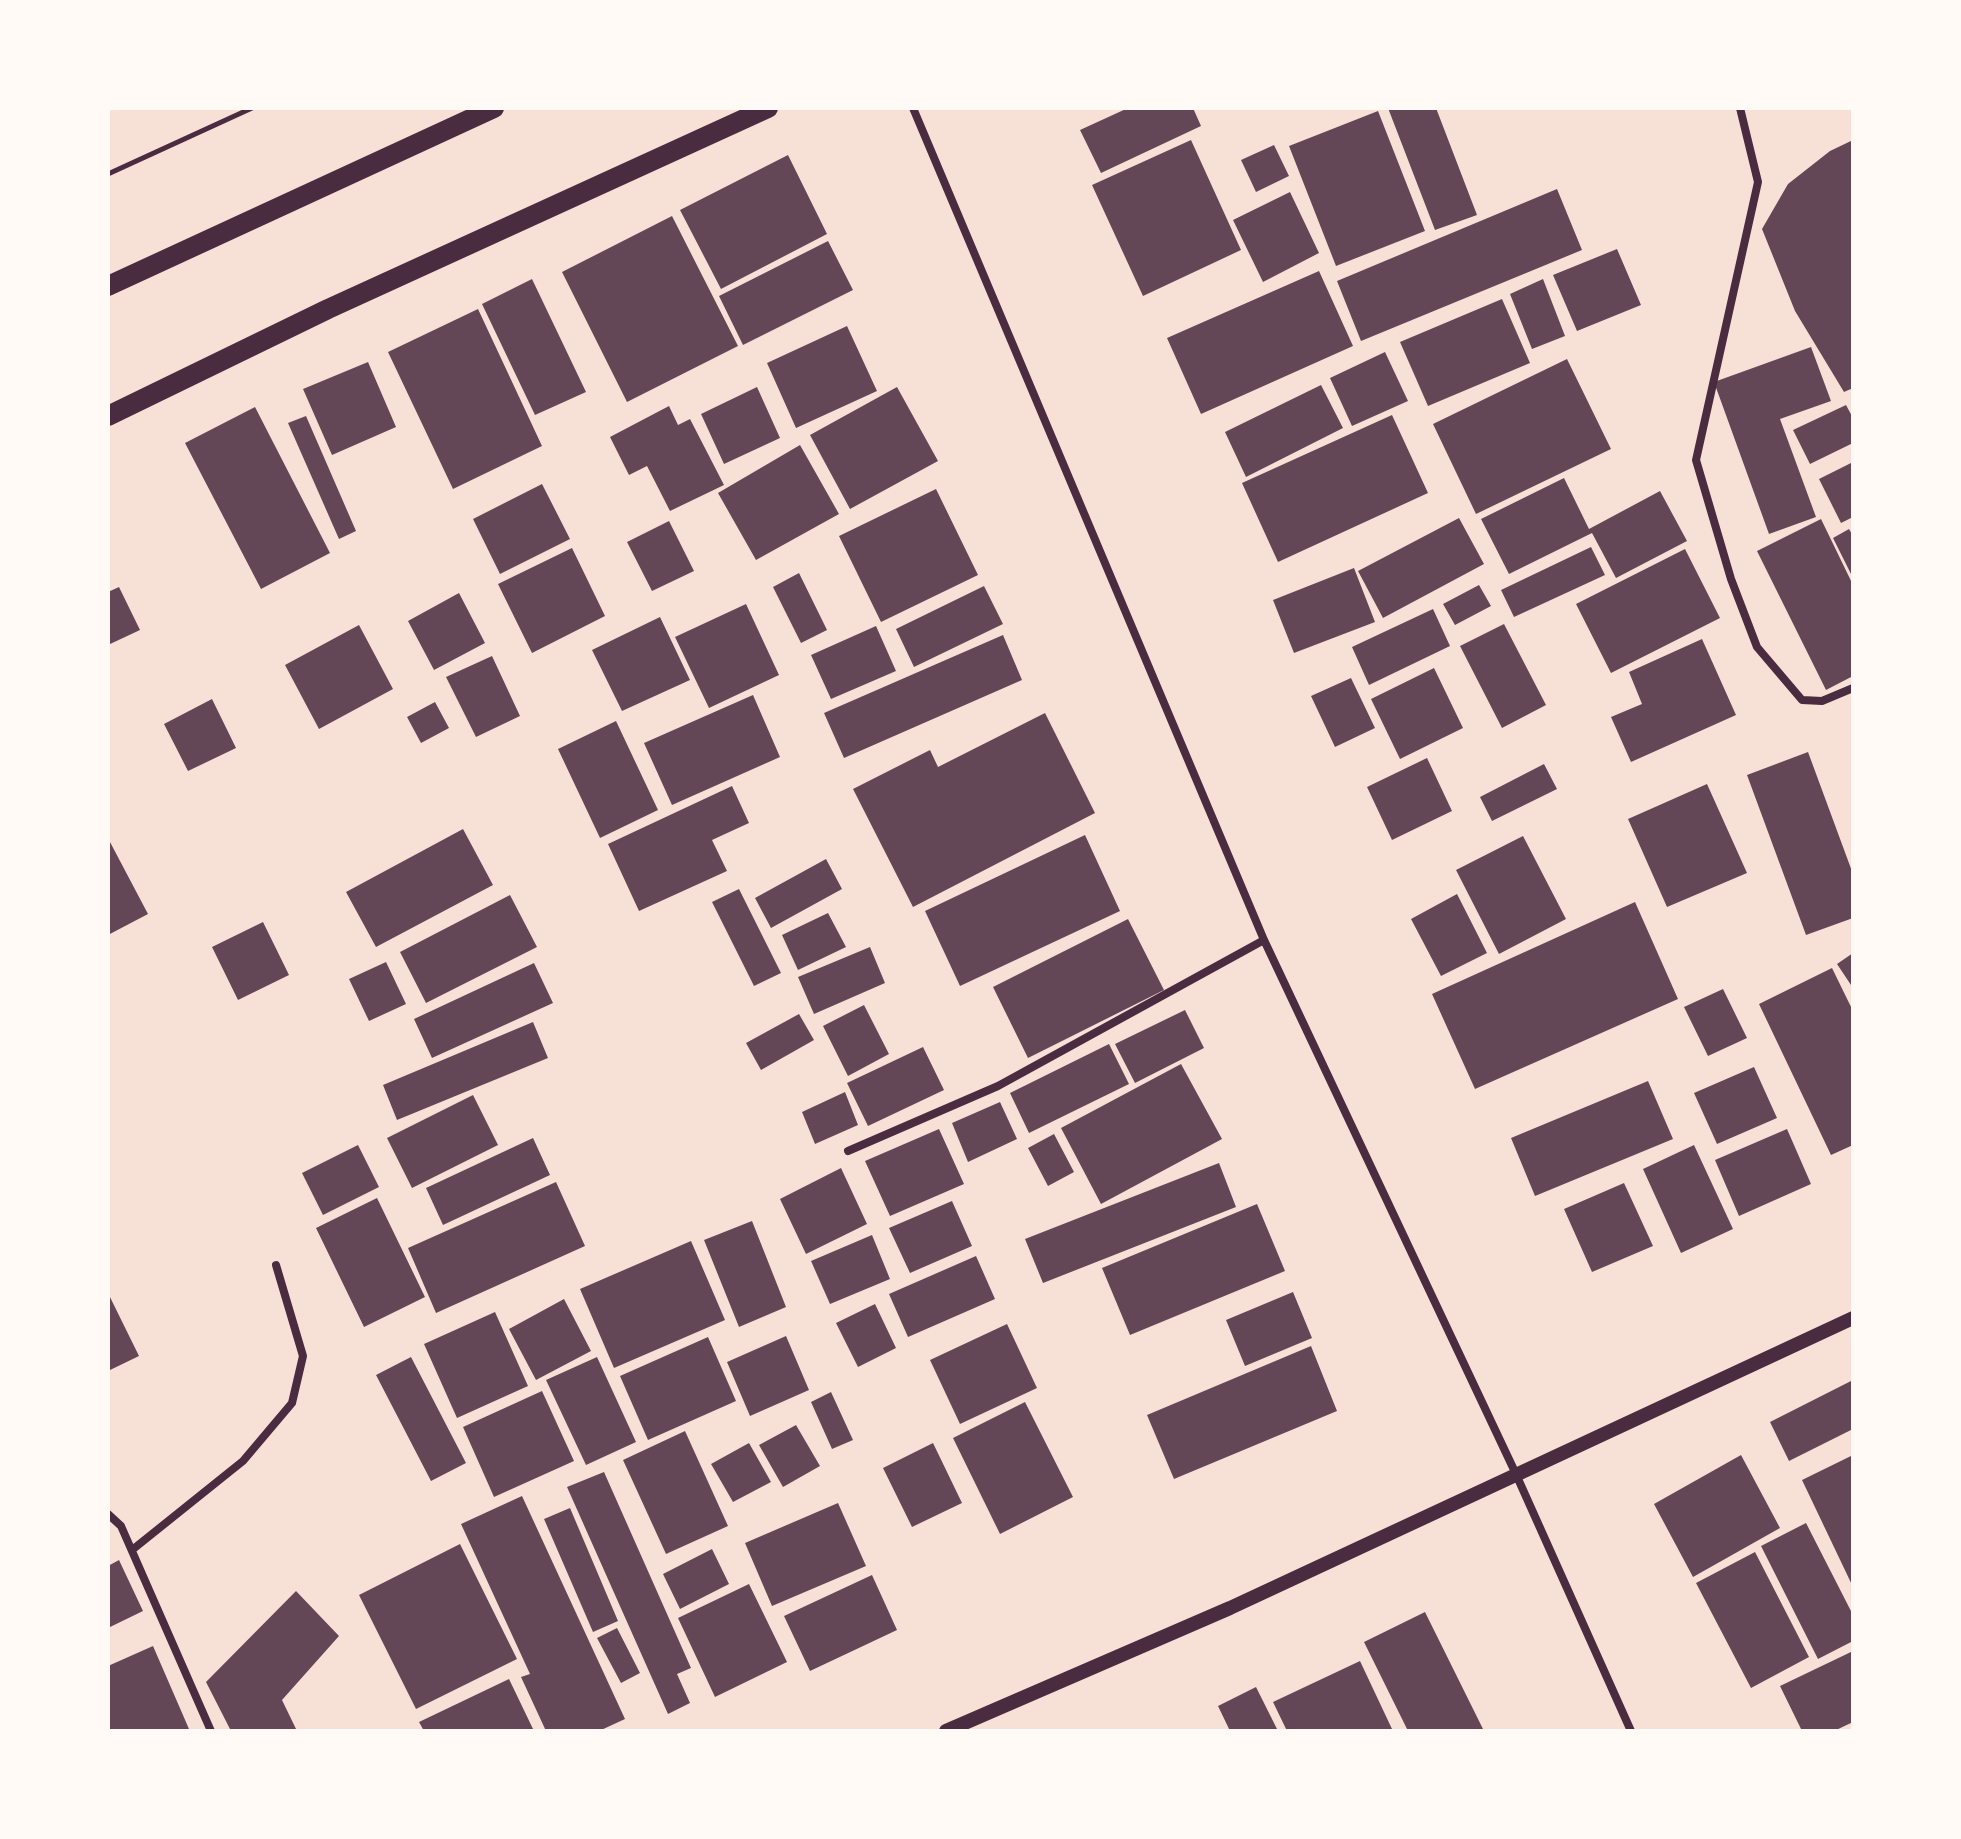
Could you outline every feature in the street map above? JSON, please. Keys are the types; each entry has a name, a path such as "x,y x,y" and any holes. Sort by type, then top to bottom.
{"main road":[{"path":"108,286 494,108"},
{"path":"108,416 328,309 768,108"}],"street":[{"path":"913,108 1264,940 1515,1472 1631,1731"},
{"path":"1740,108 1758,182 1696,460 1731,579 1757,647 1802,700 1822,701 1853,688"},
{"path":"848,1151 998,1086 1264,940"},
{"path":"132,1550 243,1461 292,1403 303,1356 276,1265"},
{"path":"946,1731 1230,1608 1515,1472 1853,1318"},
{"path":"108,1514 121,1526 211,1731"}],"path":[{"path":"108,174 252,108"}],"building":[{"path":"1128,108 1193,108 1201,126 1101,173 1080,130"},
{"path":"1388,108 1436,108 1477,215 1435,230"},
{"path":"1378,111 1425,231 1336,266 1289,146"},
{"path":"1191,140 1241,250 1143,296 1092,185"},
{"path":"1853,140 1853,388 1844,392 1795,311 1762,229 1788,184 1830,151"},
{"path":"1274,145 1289,176 1256,192 1241,160"},
{"path":"788,155 827,234 721,289 680,210"},
{"path":"1557,189 1582,250 1361,341 1337,281"},
{"path":"1290,192 1319,253 1263,282 1233,220"},
{"path":"672,216 738,346 627,402 562,272"},
{"path":"828,241 853,290 743,345 719,296"},
{"path":"1617,249 1641,305 1577,331 1553,275"},
{"path":"1319,271 1353,346 1201,414 1167,338"},
{"path":"532,279 586,392 535,415 482,304"},
{"path":"1543,279 1565,336 1532,349 1510,294"},
{"path":"1502,299 1530,363 1428,406 1400,342"},
{"path":"478,309 542,446 453,489 388,352"},
{"path":"847,326 877,391 796,428 767,363"},
{"path":"1811,347 1831,401 1780,419 1816,517 1769,534 1714,382"},
{"path":"1385,352 1408,401 1352,426 1330,378"},
{"path":"1567,359 1611,449 1476,514 1433,424"},
{"path":"368,362 396,427 332,455 303,389"},
{"path":"1321,385 1343,428 1246,477 1225,432"},
{"path":"757,387 780,438 724,464 701,414"},
{"path":"897,387 938,461 850,509 810,435"},
{"path":"1846,405 1853,418 1853,443 1810,464 1793,430"},
{"path":"669,406 678,425 690,419 724,485 670,511 647,466 629,475 610,437"},
{"path":"255,407 330,553 261,589 185,443"},
{"path":"1392,415 1428,493 1278,562 1242,483"},
{"path":"306,416 356,531 339,539 288,423"},
{"path":"800,445 839,514 756,560 718,493"},
{"path":"1853,462 1853,517 1841,523 1819,479"},
{"path":"1564,478 1589,529 1660,491 1687,541 1616,578 1592,533 1509,574 1481,519"},
{"path":"542,484 570,539 500,574 473,519"},
{"path":"936,489 978,575 881,622 839,536"},
{"path":"1459,518 1484,564 1383,618 1358,571"},
{"path":"1821,519 1853,585 1853,676 1826,690 1757,551"},
{"path":"669,521 694,571 652,591 627,542"},
{"path":"1849,529 1853,536 1853,578 1833,538"},
{"path":"1591,547 1605,575 1514,617 1501,590"},
{"path":"572,548 605,616 532,653 498,584"},
{"path":"1685,549 1720,618 1611,673 1576,604"},
{"path":"1354,568 1375,622 1294,653 1273,600"},
{"path":"799,573 827,630 801,643 773,587"},
{"path":"1479,585 1491,606 1455,625 1443,604"},
{"path":"984,586 1003,624 914,667 896,629"},
{"path":"119,587 140,630 108,645 108,592"},
{"path":"459,593 485,643 434,670 408,621"},
{"path":"746,604 779,675 709,708 675,637"},
{"path":"1433,609 1450,646 1369,685 1352,647"},
{"path":"660,617 690,680 622,711 592,650"},
{"path":"1504,624 1546,705 1502,728 1460,646"},
{"path":"359,625 393,689 319,729 285,665"},
{"path":"876,626 896,671 831,699 811,655"},
{"path":"1003,635 1022,680 844,758 824,713"},
{"path":"1702,639 1736,715 1631,762 1611,717 1642,704 1629,672"},
{"path":"492,656 520,716 476,737 446,677"},
{"path":"1434,668 1463,728 1400,759 1371,699"},
{"path":"1351,678 1375,728 1335,747 1311,696"},
{"path":"753,695 780,757 672,805 644,743"},
{"path":"212,699 236,748 188,771 164,724"},
{"path":"435,702 449,728 421,743 407,717"},
{"path":"1045,713 1095,813 913,907 853,789 930,750 938,767"},
{"path":"616,721 658,810 600,838 558,749"},
{"path":"1808,752 1853,874 1853,918 1806,935 1747,775"},
{"path":"1427,758 1452,811 1392,840 1367,787"},
{"path":"1544,764 1557,789 1492,821 1480,797"},
{"path":"1707,784 1747,873 1667,907 1628,819"},
{"path":"732,786 749,823 712,840 727,871 639,911 608,844"},
{"path":"463,829 493,885 376,947 346,892"},
{"path":"1085,835 1120,911 960,986 925,911"},
{"path":"1523,836 1566,919 1499,954 1456,870"},
{"path":"110,842 148,914 108,935 108,844"},
{"path":"826,859 842,889 771,928 755,898"},
{"path":"739,889 781,973 754,986 712,902"},
{"path":"1457,894 1487,953 1441,976 1411,919"},
{"path":"510,895 537,947 426,1003 400,952"},
{"path":"1635,902 1678,999 1475,1089 1432,994"},
{"path":"828,913 846,947 798,970 782,935"},
{"path":"1128,919 1164,990 1028,1058 993,987"},
{"path":"263,922 289,975 238,1000 212,947"},
{"path":"870,947 885,983 814,1014 798,977"},
{"path":"1853,953 1853,988 1837,964"},
{"path":"386,962 406,1004 369,1021 349,979"},
{"path":"534,963 553,1003 432,1058 414,1019"},
{"path":"1832,968 1853,1011 1853,1145 1831,1155 1759,1004"},
{"path":"1723,989 1747,1038 1708,1056 1684,1007"},
{"path":"864,1005 889,1054 848,1076 823,1026"},
{"path":"1185,1010 1204,1048 1135,1083 1115,1044"},
{"path":"799,1014 814,1040 761,1070 746,1043"},
{"path":"533,1022 548,1058 397,1120 383,1085"},
{"path":"1109,1044 1129,1084 1029,1133 1010,1093"},
{"path":"923,1047 944,1090 868,1126 847,1083"},
{"path":"1181,1064 1222,1139 1101,1204 1061,1128"},
{"path":"1754,1067 1777,1118 1717,1144 1694,1093"},
{"path":"1648,1081 1673,1139 1535,1196 1511,1138"},
{"path":"845,1092 858,1125 815,1144 802,1112"},
{"path":"473,1095 498,1145 412,1188 387,1138"},
{"path":"1000,1102 1017,1139 968,1162 952,1123"},
{"path":"939,1129 964,1184 890,1216 865,1161"},
{"path":"1787,1129 1811,1184 1739,1216 1715,1160"},
{"path":"1054,1134 1074,1172 1048,1186 1028,1148"},
{"path":"533,1138 550,1175 443,1225 426,1188"},
{"path":"358,1145 379,1187 323,1215 302,1173"},
{"path":"1694,1145 1733,1229 1681,1253 1643,1169"},
{"path":"1219,1163 1236,1207 1043,1283 1025,1239"},
{"path":"841,1168 867,1224 806,1254 780,1199"},
{"path":"556,1182 585,1246 436,1313 408,1248"},
{"path":"1624,1183 1653,1246 1592,1272 1564,1209"},
{"path":"377,1198 425,1297 364,1327 316,1228"},
{"path":"952,1201 972,1246 910,1273 889,1228"},
{"path":"1257,1204 1285,1271 1130,1335 1102,1268"},
{"path":"752,1221 786,1307 739,1327 704,1240"},
{"path":"872,1235 890,1279 830,1304 811,1261"},
{"path":"691,1241 725,1320 614,1368 580,1289"},
{"path":"976,1256 995,1299 908,1337 889,1294"},
{"path":"1293,1292 1312,1338 1245,1366 1226,1320"},
{"path":"108,1293 139,1356 108,1371"},
{"path":"564,1299 591,1351 536,1380 509,1329"},
{"path":"875,1304 896,1348 858,1367 836,1323"},
{"path":"495,1312 528,1386 457,1418 424,1344"},
{"path":"1007,1324 1037,1388 960,1424 930,1360"},
{"path":"786,1336 809,1390 750,1416 727,1362"},
{"path":"708,1337 736,1401 648,1440 620,1376"},
{"path":"1311,1346 1337,1411 1174,1479 1147,1415"},
{"path":"411,1357 466,1463 431,1481 376,1375"},
{"path":"597,1357 636,1442 586,1465 546,1380"},
{"path":"1853,1380 1853,1429 1789,1461 1770,1422"},
{"path":"542,1391 574,1461 494,1497 463,1427"},
{"path":"831,1392 853,1440 832,1449 811,1402"},
{"path":"1025,1402 1073,1497 1000,1534 953,1438"},
{"path":"796,1425 820,1466 783,1487 759,1445"},
{"path":"685,1431 728,1526 666,1554 623,1460"},
{"path":"749,1443 771,1482 733,1502 711,1464"},
{"path":"933,1443 962,1503 912,1527 883,1468"},
{"path":"1741,1455 1780,1528 1693,1577 1654,1504"},
{"path":"1853,1455 1853,1587 1802,1480"},
{"path":"604,1472 691,1668 677,1674 690,1703 668,1714 567,1487"},
{"path":"522,1496 625,1719 599,1731 546,1731 521,1677 530,1674 461,1524"},
{"path":"838,1503 866,1566 772,1606 745,1543"},
{"path":"570,1508 618,1621 593,1632 544,1519"},
{"path":"1806,1523 1853,1615 1853,1641 1818,1659 1761,1546"},
{"path":"460,1544 517,1659 416,1709 359,1595"},
{"path":"712,1549 729,1584 680,1609 663,1574"},
{"path":"1755,1552 1809,1657 1751,1688 1696,1583"},
{"path":"119,1560 143,1611 108,1628 108,1566"},
{"path":"872,1575 897,1630 810,1671 784,1616"},
{"path":"749,1584 787,1662 715,1697 678,1618"},
{"path":"296,1591 339,1636 282,1700 297,1731 231,1731 206,1682"},
{"path":"1425,1612 1483,1729 1479,1731 1408,1731 1364,1642"},
{"path":"617,1628 640,1673 621,1683 597,1638"},
{"path":"153,1646 189,1729 108,1731 108,1666"},
{"path":"1853,1651 1853,1722 1834,1731 1802,1731 1780,1686"},
{"path":"1360,1661 1392,1729 1287,1731 1273,1702"},
{"path":"509,1679 534,1731 424,1731 419,1722"},
{"path":"1256,1687 1278,1731 1230,1731 1218,1706"}]}
